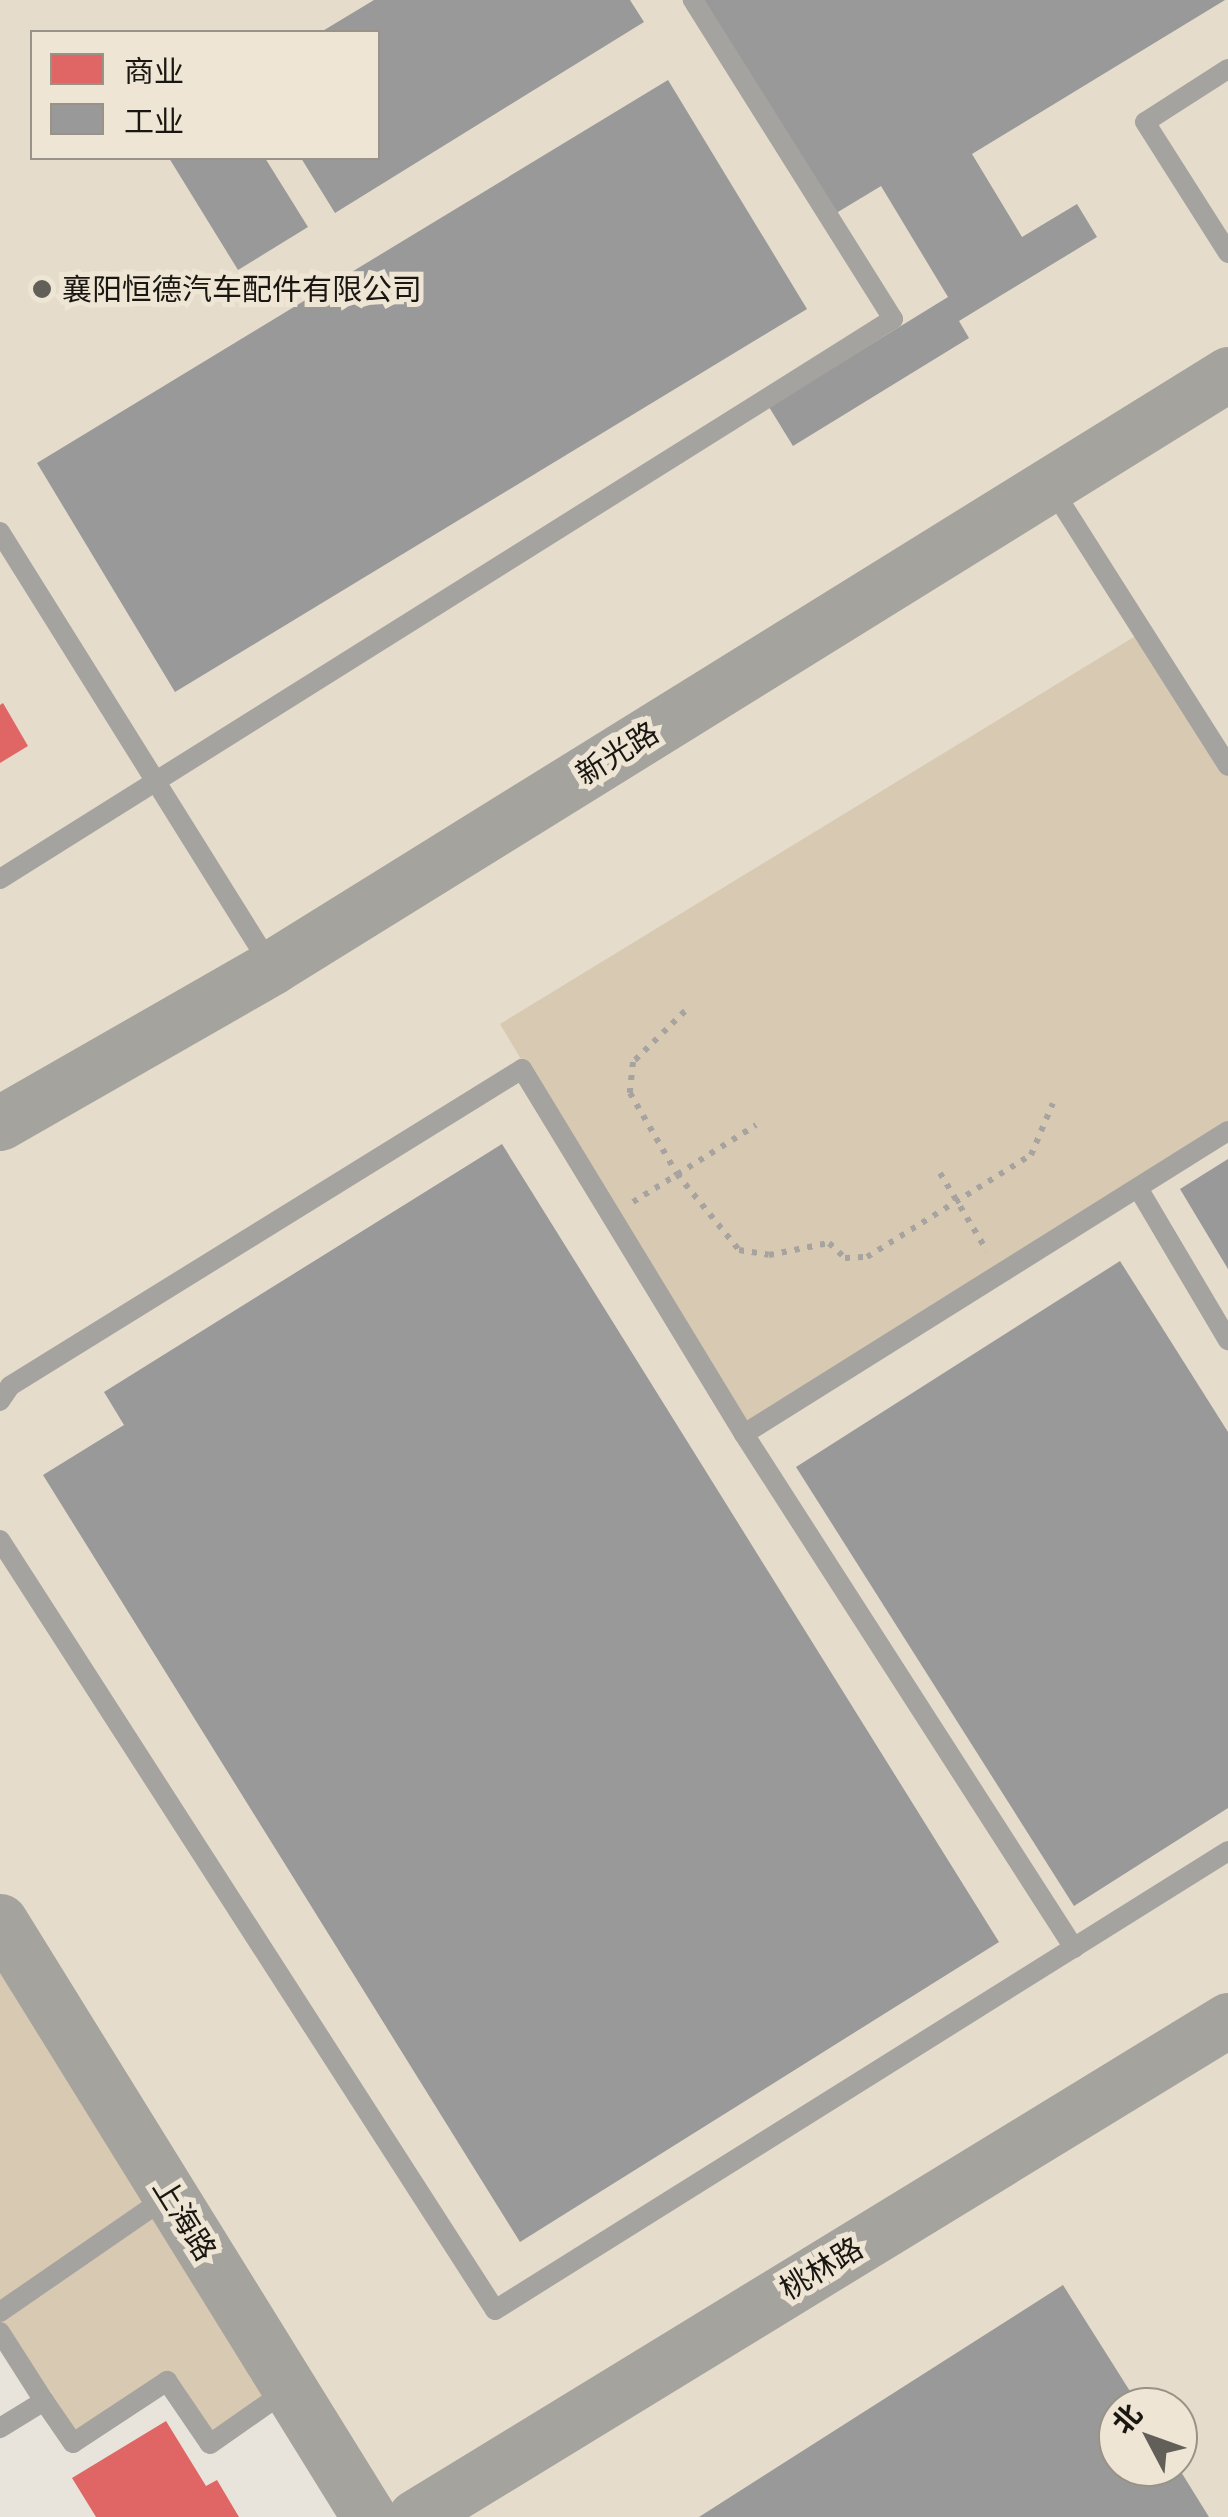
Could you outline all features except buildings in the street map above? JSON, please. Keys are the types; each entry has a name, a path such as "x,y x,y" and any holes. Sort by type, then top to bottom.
{"street":[{"name":"新光路","path":"0,1123 272,968 1228,374"},
{"name":"上海路","path":"0,1921 370,2517"},
{"name":"桃林路","path":"415,2517 1228,2020"}],"lane":[{"path":"0,879 894,319 694,0"},
{"path":"1228,69 1145,122 1228,253"},
{"path":"1050,485 1228,766"},
{"path":"0,532 272,968"},
{"path":"0,1401 522,1070 744,1434 1074,1948"},
{"path":"744,1434 1228,1131"},
{"path":"1138,1188 1228,1340"},
{"path":"0,1540 496,2310 1228,1851"},
{"path":"0,2312 170,2195"},
{"path":"0,2332 73,2443 167,2381 210,2444 290,2388"},
{"path":"0,2428 44,2401"}],"path":[{"path":"685,1011 633,1062 630,1093 677,1174 719,1234 769,1255 828,1243 846,1258 867,1257 1043,1143 1053,1103"},
{"path":"611,1216 756,1125"},
{"path":"940,1173 1001,1273"}],"shaded area":[{"path":"0,0 1228,0 1228,2517 370,2517 0,1921"},
{"path":"1142,632 1228,766 1228,1131 744,1434 500,1024"},
{"path":"0,1921 290,2388 210,2444 167,2381 73,2443 0,2332"}],"place":[{"name":"襄阳恒德汽车配件有限公司","path":"42,289"}]}
